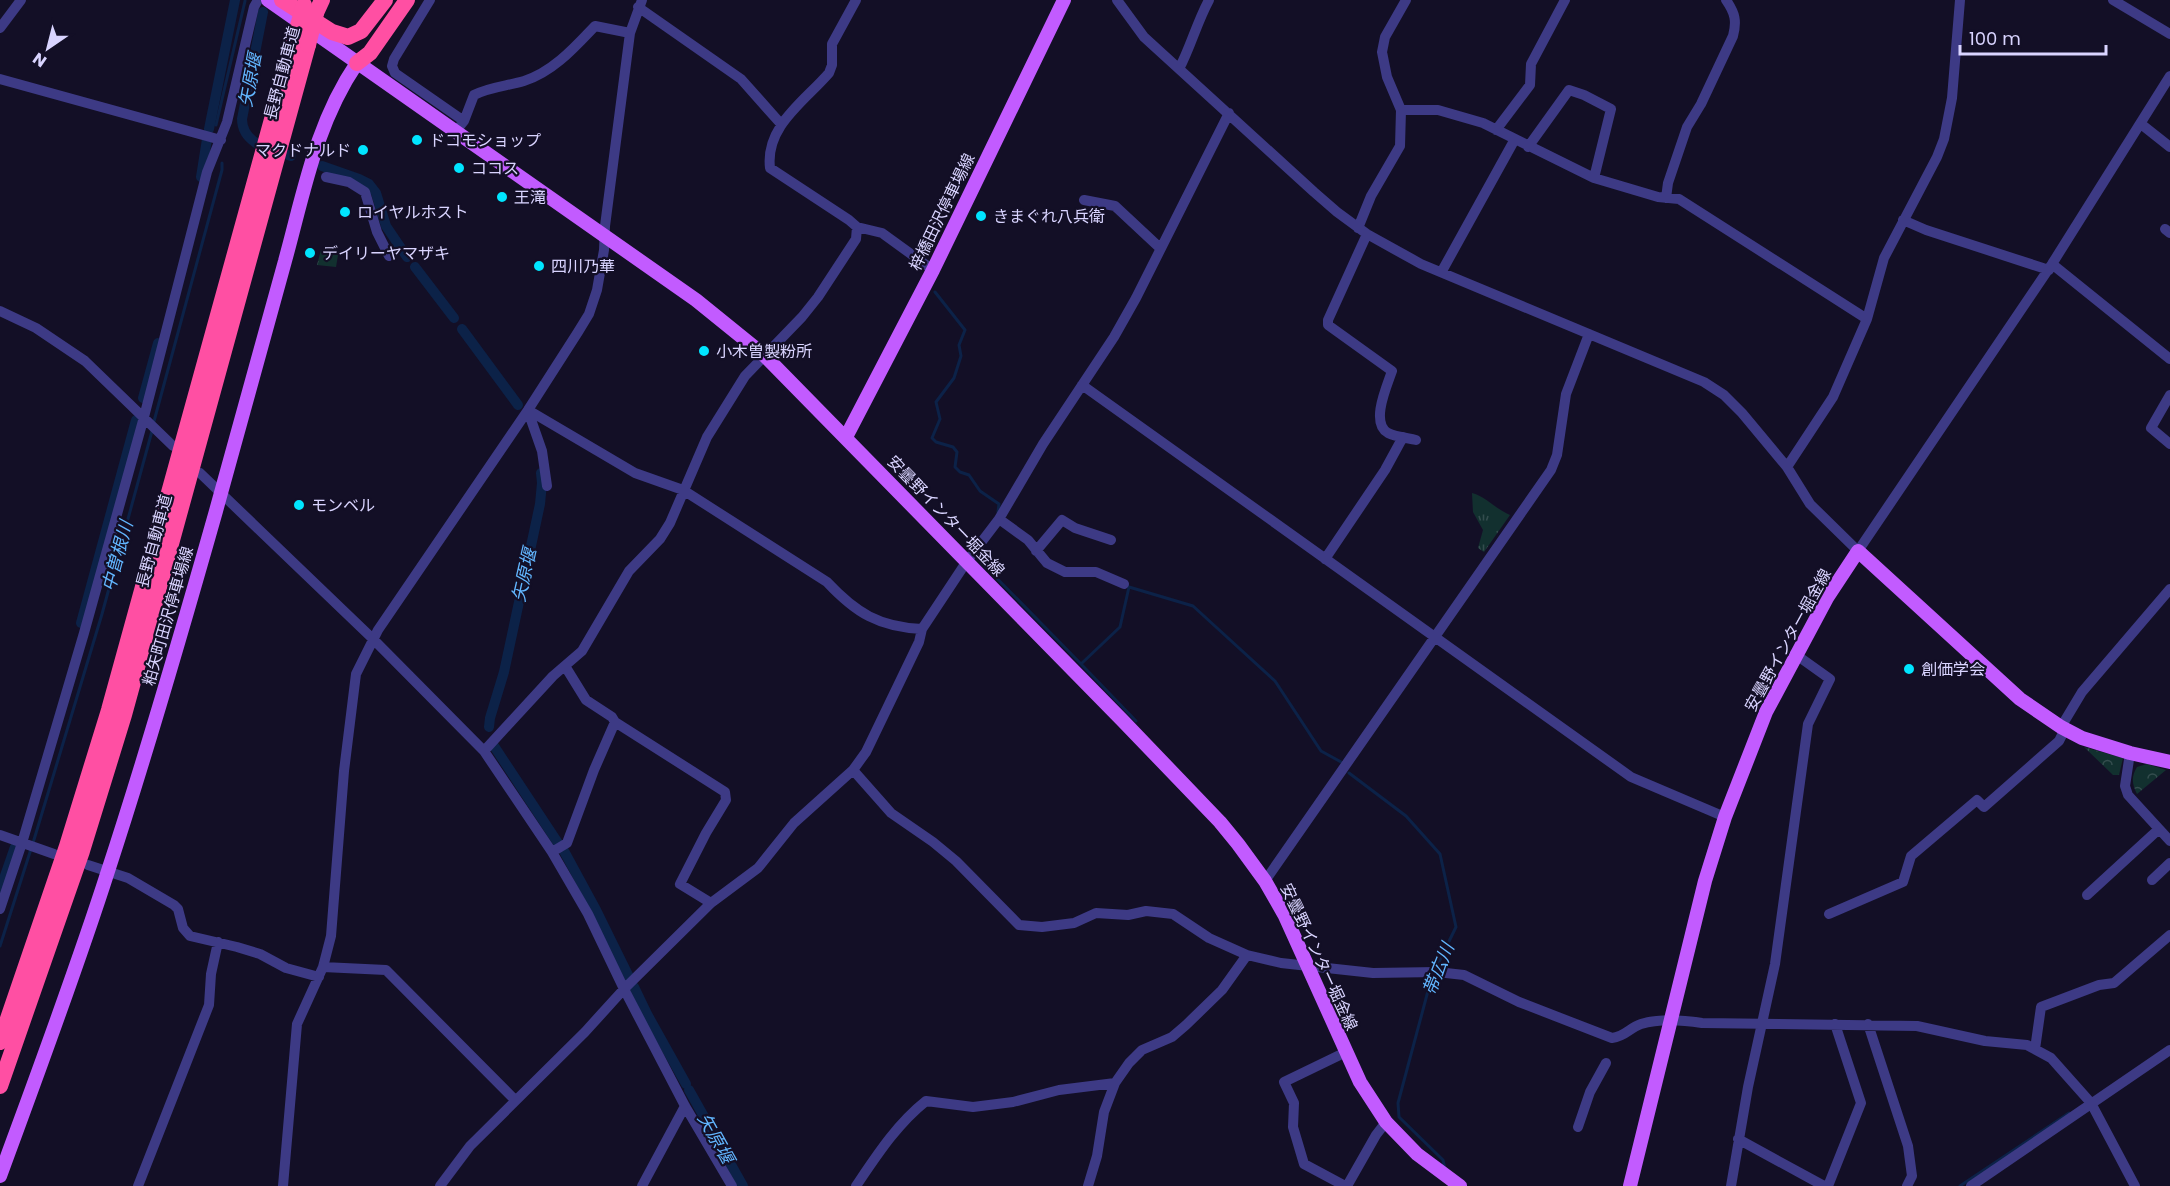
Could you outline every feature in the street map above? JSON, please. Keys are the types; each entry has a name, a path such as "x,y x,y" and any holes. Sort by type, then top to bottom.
{"highway":[{"path":"282,0 332,32 348,37 361,31 386,0"},
{"path":"357,63 368,33 386,0"},
{"path":"357,63 370,52 406,0"},
{"path":"297,37 311,3"},
{"name":"長野自動車道","path":"0,1086 82,851 124,715 297,37 311,3"},
{"name":"長野自動車道","path":"0,1042 63,857 108,710 274,114 281,64 297,37"}],"main road":[{"name":"安曇野インター堀金線","path":"268,0 357,63 460,127 605,236 696,300 764,355 1220,822 1264,881 1285,916 1360,1082 1386,1122 1417,1154 1460,1186"},
{"name":"梓橋田沢停車場線","path":"846,437 933,270 1064,0"},
{"name":"粕矢町田沢停車場線","path":"0,1176 71,982 108,872 171,666 314,152 327,116 341,87 357,63"},
{"name":"安曇野インター堀金線","path":"1630,1186 1705,881 1725,817 1766,712 1827,598 1858,551"},
{"path":"1858,551 2020,699 2082,738 2130,753 2170,762"}],"street":[{"path":"0,28 21,0"},
{"path":"0,909 22,843 84,633 144,417 207,172 221,140 254,7 258,0"},
{"path":"430,0 392,66 395,73 460,127 474,95 541,74 572,50 595,26 630,33"},
{"path":"856,0 832,44 832,65 829,73 781,124 773,137 769,158 770,168 857,227 882,233 933,270"},
{"path":"1117,0 1144,36 1179,69 1314,192 1367,234 1407,257 1704,382 1724,395 1787,467 1810,504 1858,551 2050,267 2170,76"},
{"path":"1179,69 1188,53 1200,17 1209,0"},
{"path":"1358,228 1371,196 1400,146 1401,110 1387,77 1382,52 1385,38 1406,0"},
{"path":"1496,130 1530,85 1531,64 1565,0"},
{"path":"1666,198 1668,183 1687,127 1701,104 1733,36 1736,25 1735,15 1726,0"},
{"path":"1787,467 1833,397 1867,319 1884,258 1937,157 1944,139 1952,98 1960,0"},
{"path":"2113,0 2170,34"},
{"path":"283,1186 297,1024 321,972 331,936 344,771 356,675 372,639 528,410 589,314 597,290 605,236 630,33 640,4 741,79 781,124"},
{"path":"0,79 221,140"},
{"path":"1528,147 1569,90 1584,94 1611,109 1594,178"},
{"path":"1401,110 1438,110 1496,130 1594,178 1666,198 1679,199 1867,319"},
{"path":"440,1186 470,1146 585,1032 624,989 711,903 758,868 794,823 853,770 866,752 919,642 922,629 967,561 999,519 1043,444 1114,337 1229,113"},
{"path":"2141,124 2170,147"},
{"path":"1442,272 1515,139"},
{"path":"326,177 349,182 365,192 377,232 389,256"},
{"path":"1084,200 1115,206 1160,248"},
{"path":"1903,220 1926,230 2050,267 2170,359"},
{"path":"484,751 582,651 629,571 660,539 670,524 707,437 745,376 819,297 856,240 857,227"},
{"path":"1367,234 1328,320 1328,325 1392,371 1379,415 1383,427 1387,433 1416,440"},
{"path":"0,311 36,328 85,361 173,446"},
{"path":"1264,881 1551,470 1557,455 1566,394 1589,334"},
{"path":"1082,385 1631,777 1725,817"},
{"path":"2170,395 2151,428 2170,444"},
{"path":"528,410 542,451 547,486"},
{"path":"528,410 635,472 683,490 827,582 843,598 874,620 900,628 922,629"},
{"path":"1325,559 1385,470 1403,437"},
{"path":"200,473 484,751 552,852 588,914 685,1106 732,1186"},
{"path":"999,519 1028,540 1047,563 1065,572 1096,572 1124,584"},
{"path":"1036,551 1062,520 1075,528 1111,540"},
{"path":"1829,914 1903,882 1911,856 1977,800 1984,807 2059,741 2063,728 2082,692 2170,589"},
{"path":"1731,1186 1738,1139 1775,964 1791,861 1808,724 1830,680 1796,654"},
{"path":"565,666 586,700 612,717 615,722 725,792 726,800 680,884 711,903"},
{"path":"552,852 567,843 594,770 615,722"},
{"path":"2130,753 2125,786 2128,795 2170,841"},
{"path":"853,770 891,813 956,861 1020,924 1042,927 1074,923 1096,913 1173,914 1209,938 1246,955 1281,963 1308,964 1373,974 1437,972 1464,975 1519,1002 1612,1038 1621,1037 1641,1024 1678,1019 1702,1023 1917,1026 1984,1041 2027,1045 2051,1058 2091,1103 2135,1186"},
{"path":"2088,895 2159,829"},
{"path":"0,835 54,854"},
{"path":"2152,880 2170,863"},
{"path":"88,865 128,878 174,905 178,909 183,928 190,936 260,954 286,968 321,972 386,970 515,1100"},
{"path":"2036,1049 2041,1007 2099,985 2114,983 2170,935"},
{"path":"138,1186 209,1005 211,974 218,942"},
{"path":"1088,1186 1097,1156 1104,1112 1115,1083 1129,1063 1142,1050 1172,1037 1222,990 1246,955"},
{"path":"1738,1139 1826,1186 1861,1103 1835,1024"},
{"path":"1868,1024 1908,1146 1912,1176 1907,1186"},
{"path":"1971,1186 2170,1050"},
{"path":"1346,1052 1284,1082 1294,1103 1293,1127 1304,1164 1346,1186 1386,1122"},
{"path":"1578,1127 1590,1092 1606,1063"},
{"path":"856,1186 884,1144 910,1114 926,1101 973,1107 1013,1102 1059,1090 1115,1083"},
{"path":"642,1186 685,1106"}],"green space":[{"path":"321,250 338,255 336,267 317,265"},
{"path":"1472,493 1510,515 1484,552 1478,548 1483,530 1473,512"},
{"path":"2084,747 2123,758 2119,775 2113,775"},
{"path":"2147,764 2166,770 2137,794 2133,784 2134,774 2137,767"}],"waterway":[{"path":"209,129 235,0"},
{"name":"中曽根川","path":"216,125 245,1"},
{"name":"矢原堰","path":"256,143 246,133 242,119 263,12"},
{"path":"201,177 207,139"},
{"name":"中曽根川","path":"153,425 222,163"},
{"name":"矢原堰","path":"322,166 369,184 376,193 386,226 407,257"},
{"name":"矢原堰","path":"415,267 454,318"},
{"path":"935,292 965,330 959,345 961,356 954,378 936,402 940,419 932,438 936,442 953,447 957,452 955,467 960,472 969,475 980,491 999,504 998,512"},
{"name":"矢原堰","path":"462,329 518,405"},
{"path":"143,398 158,343"},
{"path":"81,623 136,420"},
{"name":"中曽根川","path":"33,843 102,614 152,431"},
{"name":"矢原堰","path":"489,727 504,672 540,504 541,473"},
{"name":"帯広川","path":"979,553 977,558 1081,664 1120,627 1129,587 1193,606 1275,681 1321,751 1343,763"},
{"path":"1081,664 1136,721"},
{"name":"矢原堰","path":"494,746 558,843"},
{"name":"帯広川","path":"1349,773 1406,816 1440,854 1456,927 1435,970"},
{"path":"0,890 15,847"},
{"name":"中曽根川","path":"0,946 31,849"},
{"name":"矢原堰","path":"564,851 630,979"},
{"name":"帯広川","path":"1432,976 1398,1103 1399,1117 1443,1160 1445,1169"},
{"name":"矢原堰","path":"634,987 686,1084"},
{"name":"矢原堰","path":"689,1090 743,1186"},
{"path":"1960,1186 2069,1113"}],"place":[{"name":"ドコモショップ","path":"417,140"},
{"name":"マクドナルド","path":"363,150"},
{"name":"ココス","path":"459,168"},
{"name":"王滝","path":"502,197"},
{"name":"ロイヤルホスト","path":"345,212"},
{"name":"きまぐれ八兵衛","path":"981,216"},
{"name":"デイリーヤマザキ","path":"310,253"},
{"name":"四川乃華","path":"539,266"},
{"name":"小木曽製粉所","path":"704,351"},
{"name":"モンベル","path":"299,505"},
{"name":"創価学会","path":"1909,669"}]}
